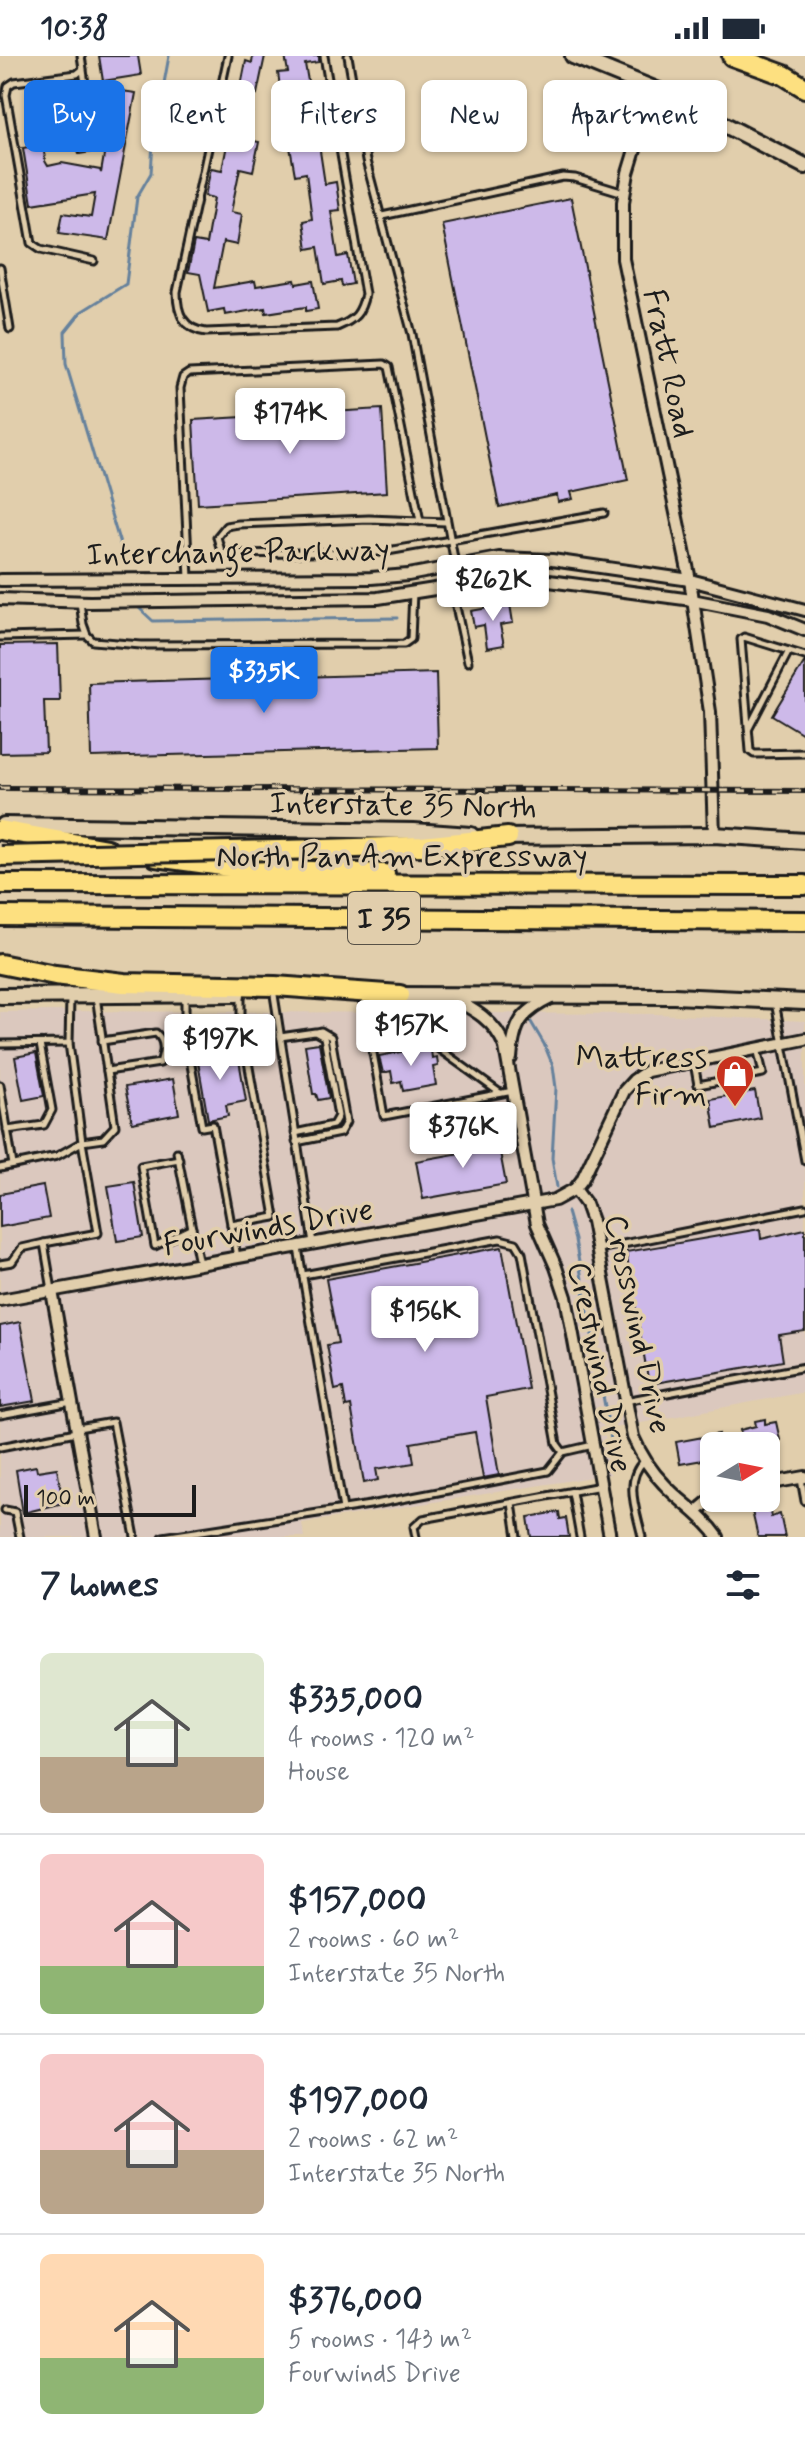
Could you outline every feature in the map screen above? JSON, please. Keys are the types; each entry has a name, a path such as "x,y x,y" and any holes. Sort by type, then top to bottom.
{"highway":[{"path":"732,56 784,75 805,88"},
{"path":"0,828 164,859 237,868 372,873 476,883"},
{"path":"0,856 422,846 508,837"},
{"name":"North Pan Am Expressway","path":"0,884 805,885"},
{"name":"North Pan Am Expressway","path":"0,916 805,921"},
{"path":"0,964 55,975 124,983 275,986 404,995"}],"main road":[{"path":"573,56 632,80"},
{"path":"727,126 805,166"},
{"name":"Interstate 35 North","path":"0,828 399,831 508,837 714,835 805,841"},
{"path":"0,996 241,993 557,995 805,1002"}],"street":[{"name":"Fratt Road","path":"635,152 625,193 622,231 627,288 690,580 710,712 714,835"},
{"name":"Interchange Parkway","path":"0,580 371,578 408,575 499,558 552,560 690,580 805,610"},
{"name":"Interchange Parkway","path":"0,599 378,598 456,586 534,579 692,600 768,615 805,630"},
{"name":"Crestwind Drive","path":"444,995 469,1007 495,1027 502,1038 541,1238 562,1282 610,1537"},
{"name":"Crestwind Drive","path":"510,1068 518,1022 533,1006 557,995"},
{"path":"575,1189 624,1091 647,1071 805,1039"},
{"name":"Fourwinds Drive","path":"0,1300 533,1205 555,1200 575,1189"},
{"name":"Crosswind Drive","path":"575,1189 586,1204 592,1221 633,1437 644,1461 665,1486 696,1512 718,1537"},
{"path":"52,1291 96,1537"},
{"path":"780,1481 803,1477"},
{"path":"696,1512 700,1509"}],"lane":[{"path":"81,56 85,80"},
{"path":"228,56 177,292 177,309 193,331 337,327 353,320 362,310 365,294 324,56"},
{"path":"348,56 366,161 412,334 456,566 456,586 468,662"},
{"path":"83,69 77,74 14,82 8,86 6,95 32,243 41,249 94,261"},
{"path":"382,216 563,177 625,193"},
{"path":"0,268 10,329"},
{"path":"189,578 180,388 183,377 189,373 384,364 389,367 420,521"},
{"path":"446,522 369,519 238,524 226,526 219,532 217,544 221,551 228,554 362,554 450,542 604,513"},
{"path":"80,601 87,635 93,641 141,645 404,644 411,639 413,592"},
{"path":"0,637 87,635"},
{"path":"805,656 744,637 741,639 750,751 754,754 805,753"},
{"path":"748,731 789,651"},
{"path":"231,1225 275,1217 242,1028 241,993"},
{"path":"185,994 185,1031 202,1127 213,1125 237,1258"},
{"path":"0,1264 12,1262 22,1248 98,1233 69,1043 70,995"},
{"path":"0,1168 57,1156 82,1142 103,1139 115,1126 96,995"},
{"path":"274,995 313,1245"},
{"path":"404,995 410,1028 500,1093"},
{"path":"775,1001 805,1161"},
{"path":"185,1031 242,1028"},
{"path":"410,1028 370,1036 384,1116 514,1091"},
{"path":"280,1037 321,1031 331,1037 346,1122 340,1133 296,1142"},
{"path":"295,1133 333,1125 338,1116 324,1037 315,1032"},
{"path":"102,1041 156,1033 164,1050 160,1063 107,1071"},
{"path":"0,1044 69,1043"},
{"path":"7,1130 44,1125 50,1116 52,1110 40,1044"},
{"path":"694,1060 698,1085 763,1073 757,1047"},
{"path":"0,1085 13,1165"},
{"path":"177,1152 199,1265"},
{"path":"179,1159 141,1166 155,1246 192,1228"},
{"path":"597,1249 805,1208"},
{"path":"303,1275 500,1239 516,1243 522,1253 557,1444 563,1452"},
{"path":"44,1243 52,1291"},
{"path":"298,1247 343,1509"},
{"path":"625,1401 805,1367"},
{"path":"0,1415 72,1402"},
{"path":"0,1447 113,1422 135,1537"},
{"path":"163,1537 343,1509 548,1471 563,1452 593,1445"},
{"path":"642,1537 632,1479 635,1469 644,1461"},
{"path":"803,1477 805,1501"},
{"path":"416,1537 414,1527 423,1519 601,1486"},
{"path":"572,1492 580,1537"},
{"path":"512,1503 517,1537"},
{"path":"5,1510 15,1512 20,1537"}],"shaded area":[{"path":"0,1012 656,1014 805,1021 805,1392 604,1430 611,1474 302,1523 304,1537 0,1537"}],"building":[{"path":"99,56 138,56 141,75 103,80"},
{"path":"253,56 265,56 257,94 255,80 242,80 246,61 252,63"},
{"path":"285,56 319,56 319,62 305,64 308,80 279,80 278,73 288,72"},
{"path":"125,91 136,93 125,151"},
{"path":"255,141 259,142 253,171 240,168 231,212 242,214 237,245 223,242 214,288 255,281 256,286 295,280 296,284 313,281 318,309 306,311 306,307 266,313 265,308 225,315 224,309 208,312 200,274 188,272 194,242 206,244 214,198 205,196 211,168 222,170 226,152 255,152"},
{"path":"23,148 24,152 44,152 48,166 62,163 100,170 101,173 105,152 125,152 108,240 59,233 63,213 91,217 95,194 32,204"},
{"path":"291,152 320,152 325,184 336,182 340,210 331,211 338,257 348,255 353,284 342,286 341,281 324,284 318,247 307,249 303,221 312,219 306,173 295,175"},
{"path":"571,198 628,480 571,492 573,499 558,502 557,495 499,507 442,224"},
{"path":"382,409 387,492 198,504 193,420"},
{"path":"510,604 513,623 500,625 504,645 487,648 484,625 474,627 471,611"},
{"path":"58,644 60,701 44,701 46,752 0,753 0,645"},
{"path":"805,661 805,735 772,715"},
{"path":"436,673 438,748 91,757 89,683"},
{"path":"319,1043 329,1098 318,1100 313,1094 305,1045"},
{"path":"219,1046 222,1063 239,1060 246,1101 226,1105 228,1116 208,1120 196,1050"},
{"path":"427,1047 431,1050 432,1058 437,1057 438,1066 433,1067 436,1085 403,1091 401,1081 393,1083 391,1071 383,1073 379,1056"},
{"path":"36,1053 44,1096 23,1100 15,1057"},
{"path":"173,1079 179,1114 132,1123 125,1087"},
{"name":"Mattress Firm","path":"755,1091 760,1118 715,1128 710,1099"},
{"path":"501,1130 504,1146 499,1147 506,1184 423,1199 416,1161 488,1148 485,1133"},
{"path":"134,1182 143,1237 117,1241 108,1186"},
{"path":"43,1186 49,1218 0,1227 0,1194"},
{"path":"760,1229 761,1239 805,1229 805,1331 779,1335 783,1361 649,1384 626,1252"},
{"path":"502,1247 528,1389 486,1397 499,1475 483,1478 475,1432 411,1443 414,1463 376,1469 378,1480 364,1483 351,1406 346,1407 343,1388 335,1390 327,1345 338,1343 326,1279"},
{"path":"20,1322 35,1401 0,1407 0,1326"},
{"path":"765,1419 765,1424 776,1422 778,1432 740,1432 756,1426 755,1421"},
{"path":"700,1438 700,1460 680,1464 676,1442"},
{"path":"36,1466 37,1471 57,1468 63,1503 23,1513 16,1470"},
{"path":"559,1512 560,1519 566,1518 569,1537 531,1537 528,1517"},
{"path":"752,1512 770,1512 771,1517 780,1514 785,1537 758,1537"}],"waterway":[{"path":"126,564 66,364 65,332 81,312 126,284 137,197 151,173 153,143 169,56"},
{"path":"139,608 153,621 397,618"},
{"path":"531,1022 553,1066 556,1088 552,1158 557,1187"},
{"path":"567,1212 575,1240 615,1462"}],"railway":[{"path":"0,788 805,791"}],"place":[{"name":"Mattress Firm","path":"735,1108"}]}
